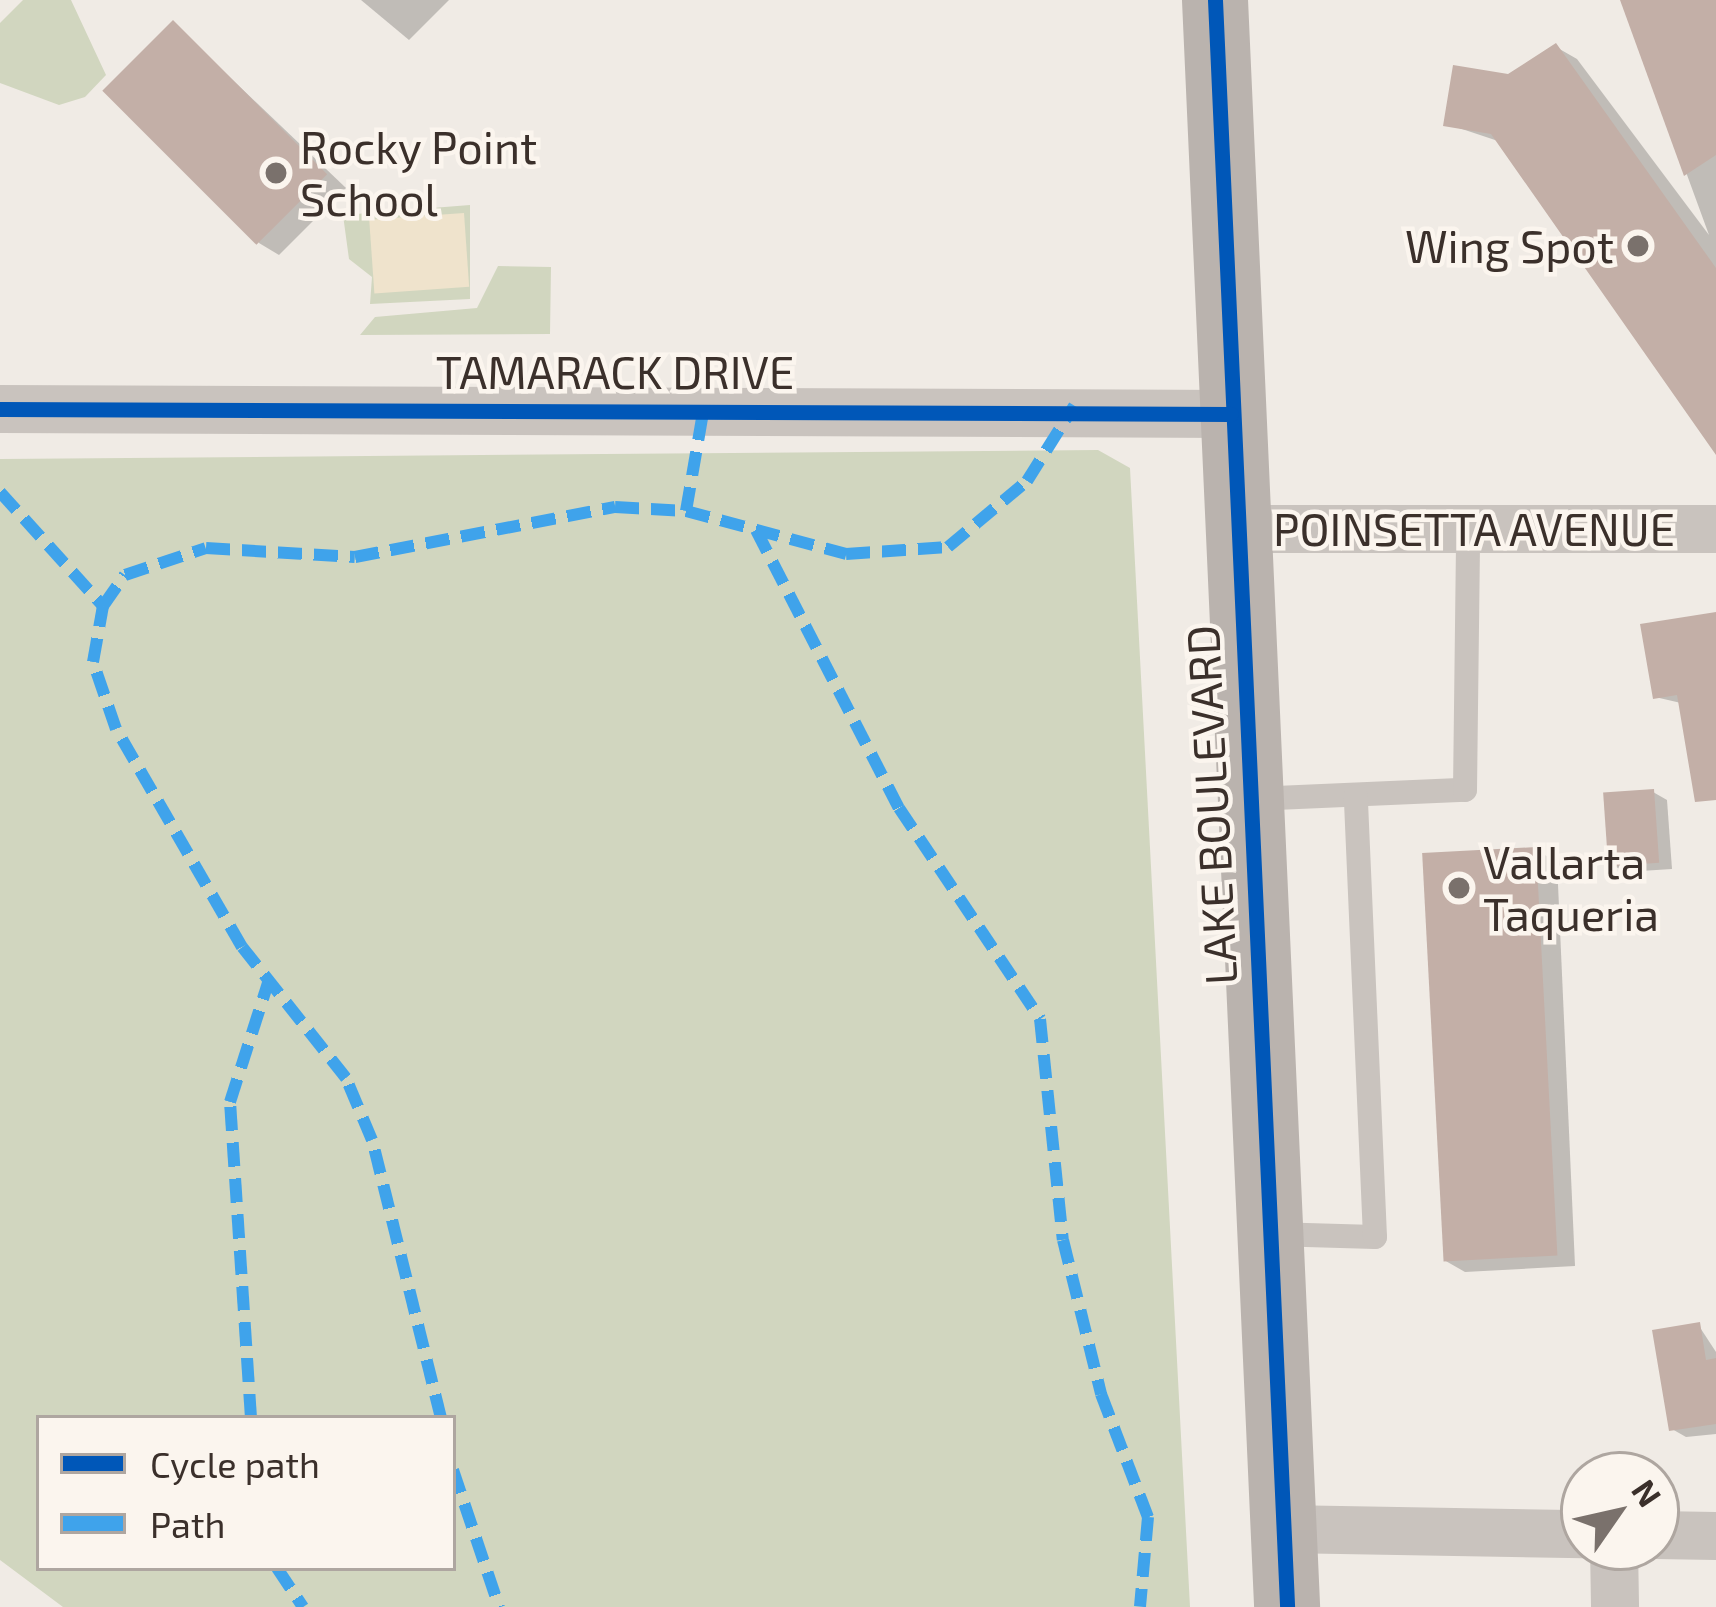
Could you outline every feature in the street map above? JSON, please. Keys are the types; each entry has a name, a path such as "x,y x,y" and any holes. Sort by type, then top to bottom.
{"main road":[{"name":"LAKE BOULEVARD","path":"1215,0 1232,530 1287,1607"}],"street":[{"name":"TAMARACK DRIVE","path":"0,409 1231,414"},
{"name":"POINSETTA AVENUE","path":"1232,530 1716,529"},
{"path":"1283,1529 1560,1534"},
{"path":"1680,1535 1716,1536"},
{"path":"1615,1571 1616,1607"}],"lane":[{"path":"1246,799 1465,790 1468,527"},
{"path":"1268,1234 1375,1237 1356,796"}],"green space":[{"path":"23,0 71,0 106,75 85,97 59,105 0,83 0,23"},
{"path":"470,205 470,299 370,304 372,277 349,259 343,215"},
{"path":"498,266 551,267 550,334 360,335 375,317 477,308"},
{"path":"1098,450 1130,468 1190,1607 63,1607 0,1560 0,459"}],"sand":[{"path":"464,213 469,287 374,293 369,220"}],"building":[{"path":"1620,0 1716,0 1716,155 1684,176"},
{"path":"173,20 327,174 256,245 102,91"},
{"path":"1556,43 1716,268 1716,455 1491,134 1443,126 1453,65 1508,74"},
{"path":"1716,612 1716,800 1695,802 1677,695 1653,699 1640,624"},
{"path":"1654,789 1659,863 1608,866 1603,793"},
{"path":"1536,847 1557,1255 1444,1261 1422,853"},
{"path":"1700,1322 1706,1360 1716,1358 1716,1424 1669,1431 1652,1330"}],"marked path":[{"path":"440,1415 372,1140 346,1078 242,947 116,729 93,662 103,606 125,575 206,548 355,557 615,507 686,511 846,554 948,547 1027,481 1074,406"},
{"path":"686,511 704,407"},
{"path":"0,492 103,606"},
{"path":"756,530 899,808 1040,1019 1063,1240 1101,1394 1148,1517 1140,1607"},
{"path":"251,1415 230,1102 268,983"},
{"path":"456,1479 499,1607"},
{"path":"279,1571 303,1607"}],"cycle path":[{"path":"1215,0 1287,1607"},
{"path":"0,409 1231,414"}],"place":[{"name":"Rocky Point School","path":"276,173"},
{"name":"Wing Spot","path":"1638,246"},
{"name":"Vallarta Taqueria","path":"1459,888"}]}
